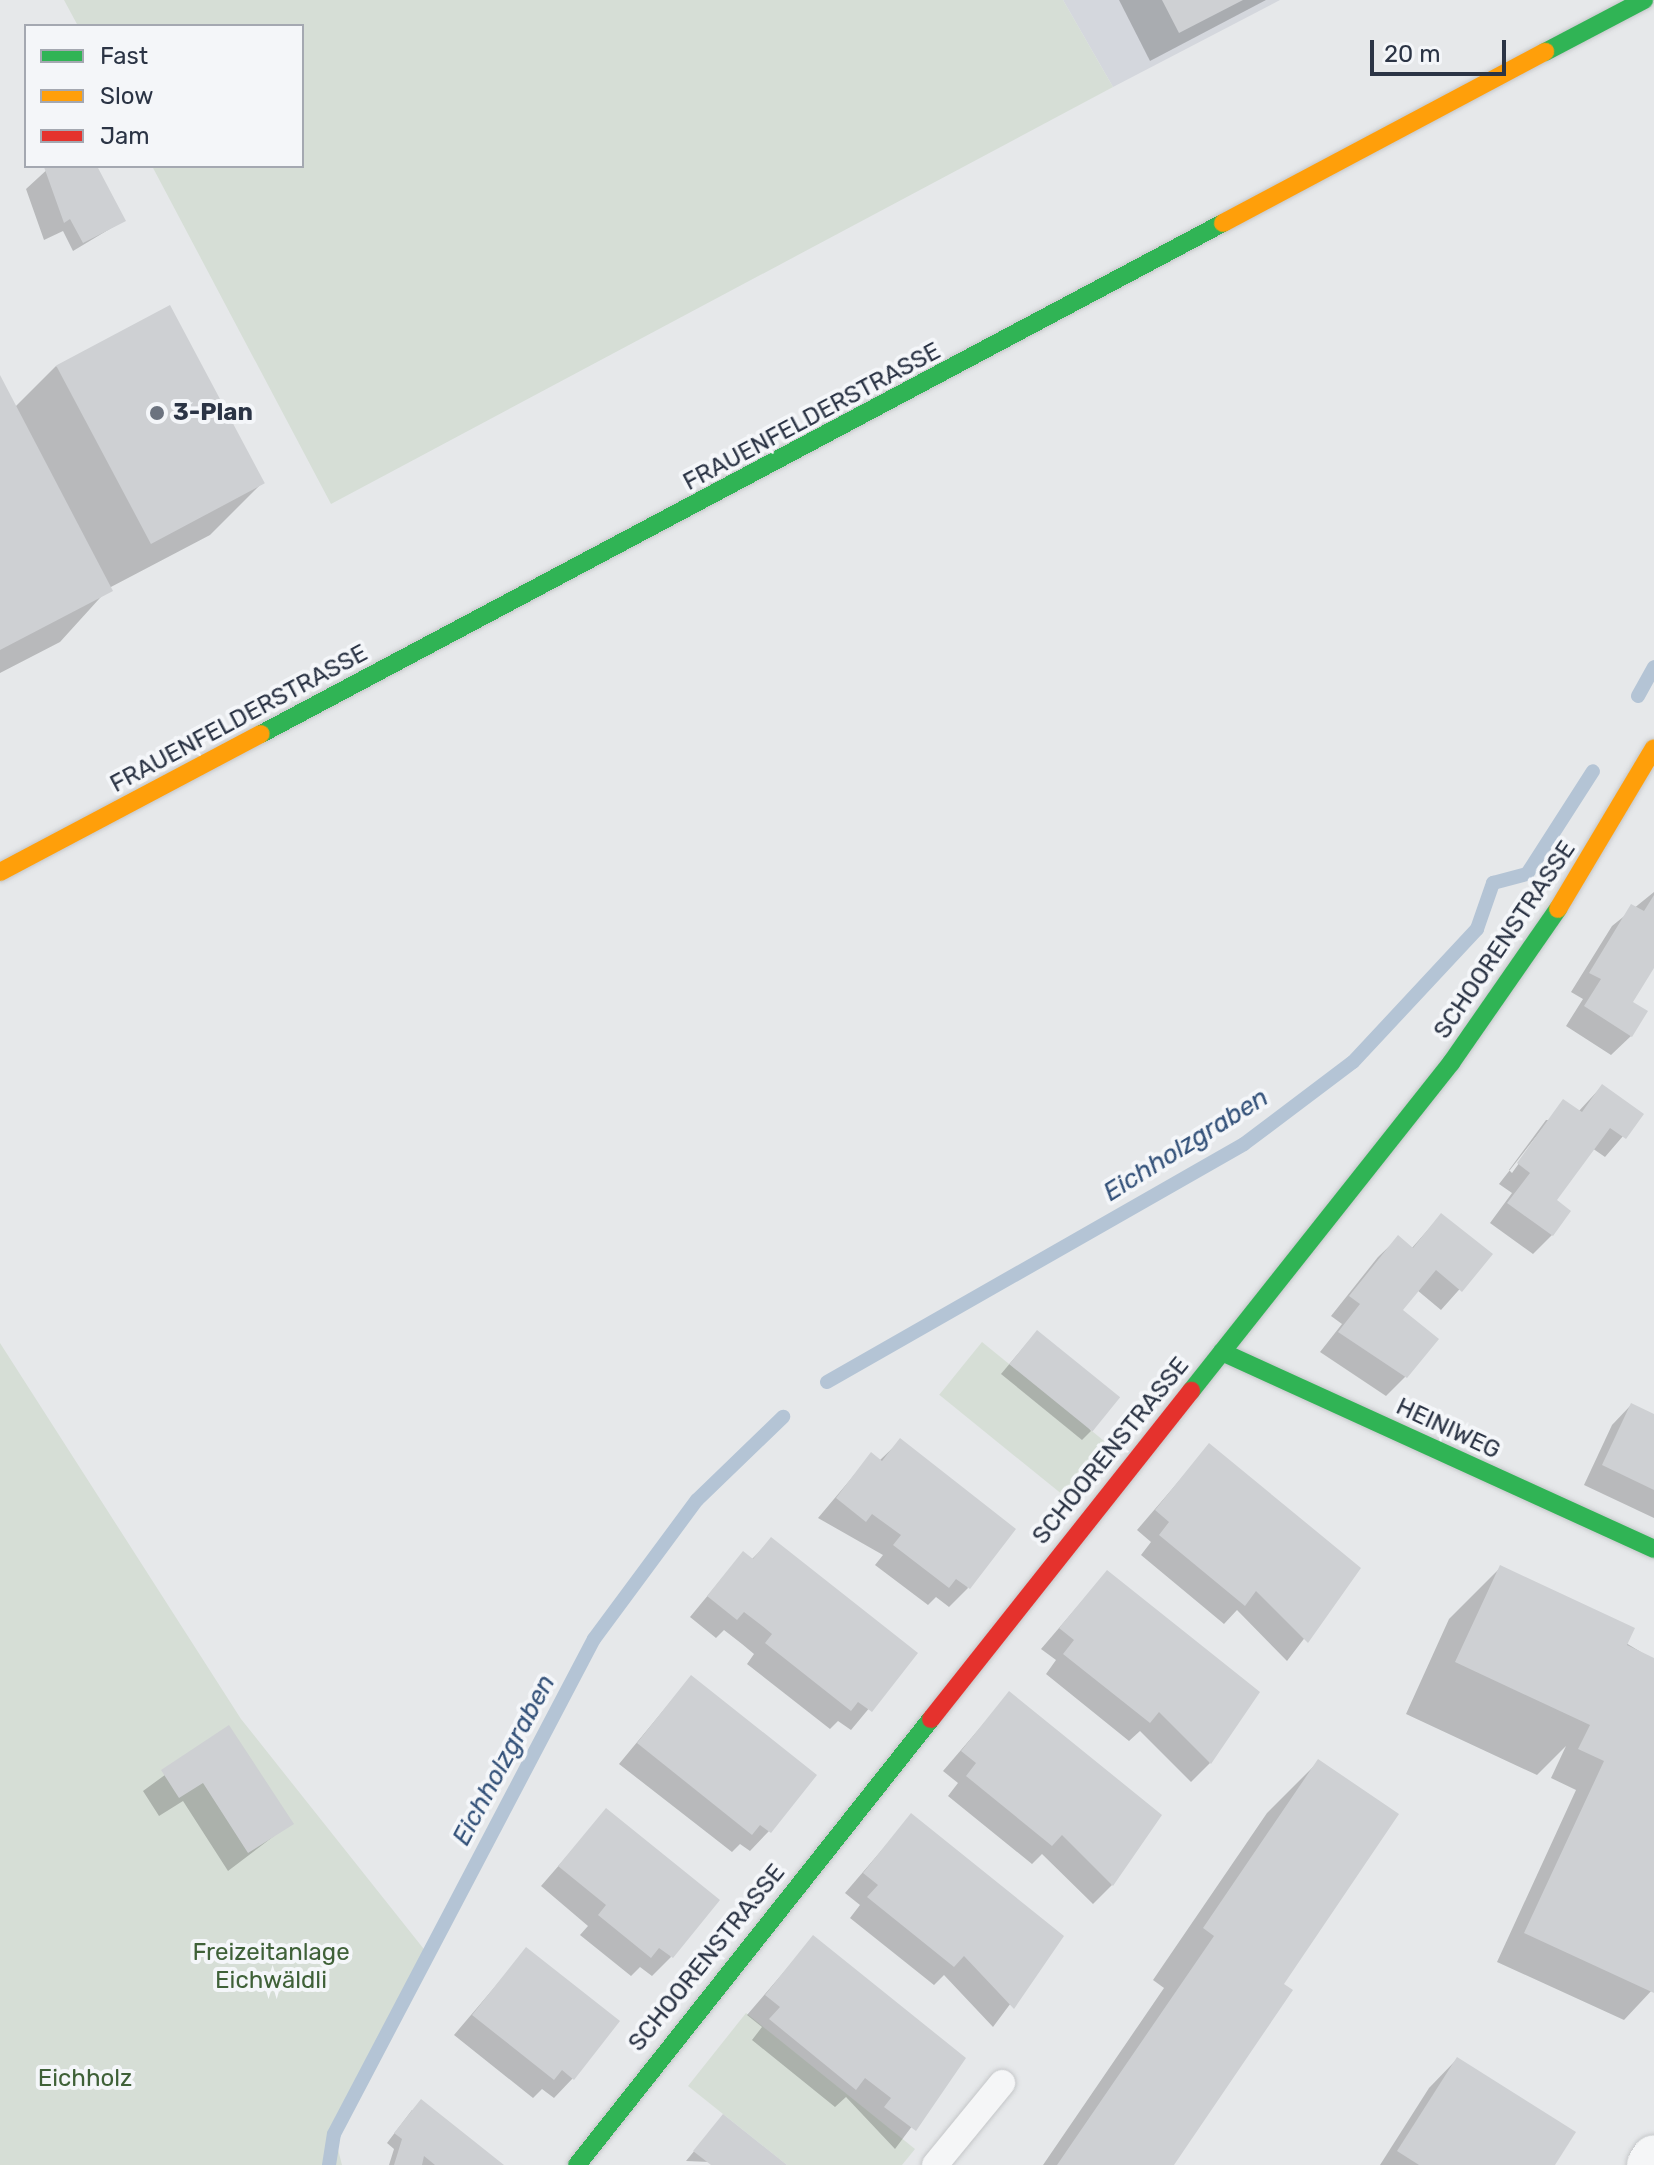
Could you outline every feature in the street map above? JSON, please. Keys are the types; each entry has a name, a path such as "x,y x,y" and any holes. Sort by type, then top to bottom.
{"street":[{"name":"FRAUENFELDERSTRASSE","path":"0,872 1644,0"},
{"name":"SCHOORENSTRASSE","path":"577,2165 1222,1352 1507,987 1654,748"},
{"name":"HEINIWEG","path":"1222,1352 1654,1549"},
{"path":"1649,2165 1654,2157"}],"lane":[{"path":"935,2165 1002,2083"}],"shaded area":[{"path":"1063,0 1280,0 1113,87"}],"green space":[{"path":"64,0 1063,0 1113,87 331,504 153,168 304,168 304,24 77,24"},
{"path":"982,1342 1106,1443 1064,1496 939,1395"},
{"name":"Freizeitanlage Eichwäldli","path":"0,1343 241,1719 427,1953 334,2134 342,2165 0,2165"},
{"path":"746,2013 915,2149 902,2165 787,2165 688,2086"}],"building":[{"path":"1162,0 1243,0 1179,33"},
{"path":"44,168 98,168 126,221 83,243 70,219 64,223"},
{"path":"170,305 265,483 151,544 56,366"},
{"path":"0,375 113,591 0,650"},
{"path":"1654,895 1654,968 1633,1002 1648,1011 1632,1037 1584,1006 1601,979 1589,973 1631,904 1644,911"},
{"path":"1602,1084 1644,1114 1626,1139 1610,1128 1557,1200 1571,1211 1553,1236 1507,1203 1530,1173 1517,1163 1563,1099 1582,1112"},
{"path":"1441,1213 1493,1254 1462,1292 1436,1270 1403,1310 1439,1339 1407,1378 1338,1332 1360,1304 1349,1296 1398,1235 1413,1248"},
{"path":"1037,1330 1120,1397 1092,1432 1009,1364"},
{"path":"1631,1403 1654,1414 1654,1490 1602,1465"},
{"path":"900,1438 1016,1529 970,1589 956,1579 949,1588 893,1545 901,1535 872,1514 866,1522 836,1498 871,1452 882,1461"},
{"path":"1209,1443 1361,1568 1308,1643 1256,1591 1245,1606 1159,1535 1169,1522 1155,1510"},
{"path":"771,1537 918,1653 872,1712 858,1702 851,1711 765,1643 772,1634 761,1625 744,1612 737,1620 707,1596 743,1551 753,1559"},
{"path":"1500,1565 1635,1628 1627,1645 1654,1658 1654,1993 1524,1933 1604,1761 1578,1749 1590,1725 1455,1662"},
{"path":"1107,1570 1260,1692 1211,1764 1159,1712 1150,1723 1063,1654 1074,1640 1059,1628"},
{"path":"691,1675 817,1775 771,1833 760,1825 752,1835 637,1743"},
{"path":"1009,1691 1162,1815 1113,1886 1062,1835 1052,1846 966,1776 976,1763 961,1751"},
{"path":"229,1725 294,1824 248,1853 203,1783 179,1798 161,1770"},
{"path":"1318,1759 1399,1814 1284,1984 1293,1990 1174,2165 1057,2165 1214,1936 1203,1928"},
{"path":"606,1808 720,1900 673,1958 659,1948 651,1958 598,1915 606,1905 558,1866"},
{"path":"911,1813 1064,1936 1014,2009 964,1956 954,1967 867,1897 878,1885 863,1873"},
{"path":"813,1935 966,2058 916,2131 884,2107 891,2098 865,2078 856,2090 769,2019 780,2007 765,1995"},
{"path":"526,1947 620,2021 574,2080 562,2070 554,2080 472,2015"},
{"path":"1457,2057 1576,2132 1555,2165 1419,2165 1397,2151"},
{"path":"421,2099 504,2165 435,2165 424,2156 422,2165 394,2165 402,2139 394,2133"},
{"path":"723,2114 787,2165 711,2165 693,2151"}],"waterway":[{"name":"Eichholzgraben","path":"1638,696 1654,667"},
{"name":"Eichholzgraben","path":"827,1382 1244,1144 1353,1062 1477,929 1493,883 1527,874 1593,771"},
{"name":"Eichholzgraben","path":"329,2165 334,2134 594,1639 697,1500 783,1417"}],"traffic: fast":[{"path":"1545,52 1644,0"},
{"path":"261,734 1223,223"},
{"path":"1191,1391 1451,1063 1558,909"},
{"path":"1222,1352 1654,1549"},
{"path":"577,2165 931,1719"}],"traffic: slow":[{"path":"1223,223 1545,52"},
{"path":"0,872 261,734"},
{"path":"1558,909 1654,748"}],"traffic: jam":[{"path":"931,1719 1191,1391"}],"place":[{"name":"3-Plan","path":"157,413"}],"park label":[{"name":"Eichholz","path":"85,2079"}]}
